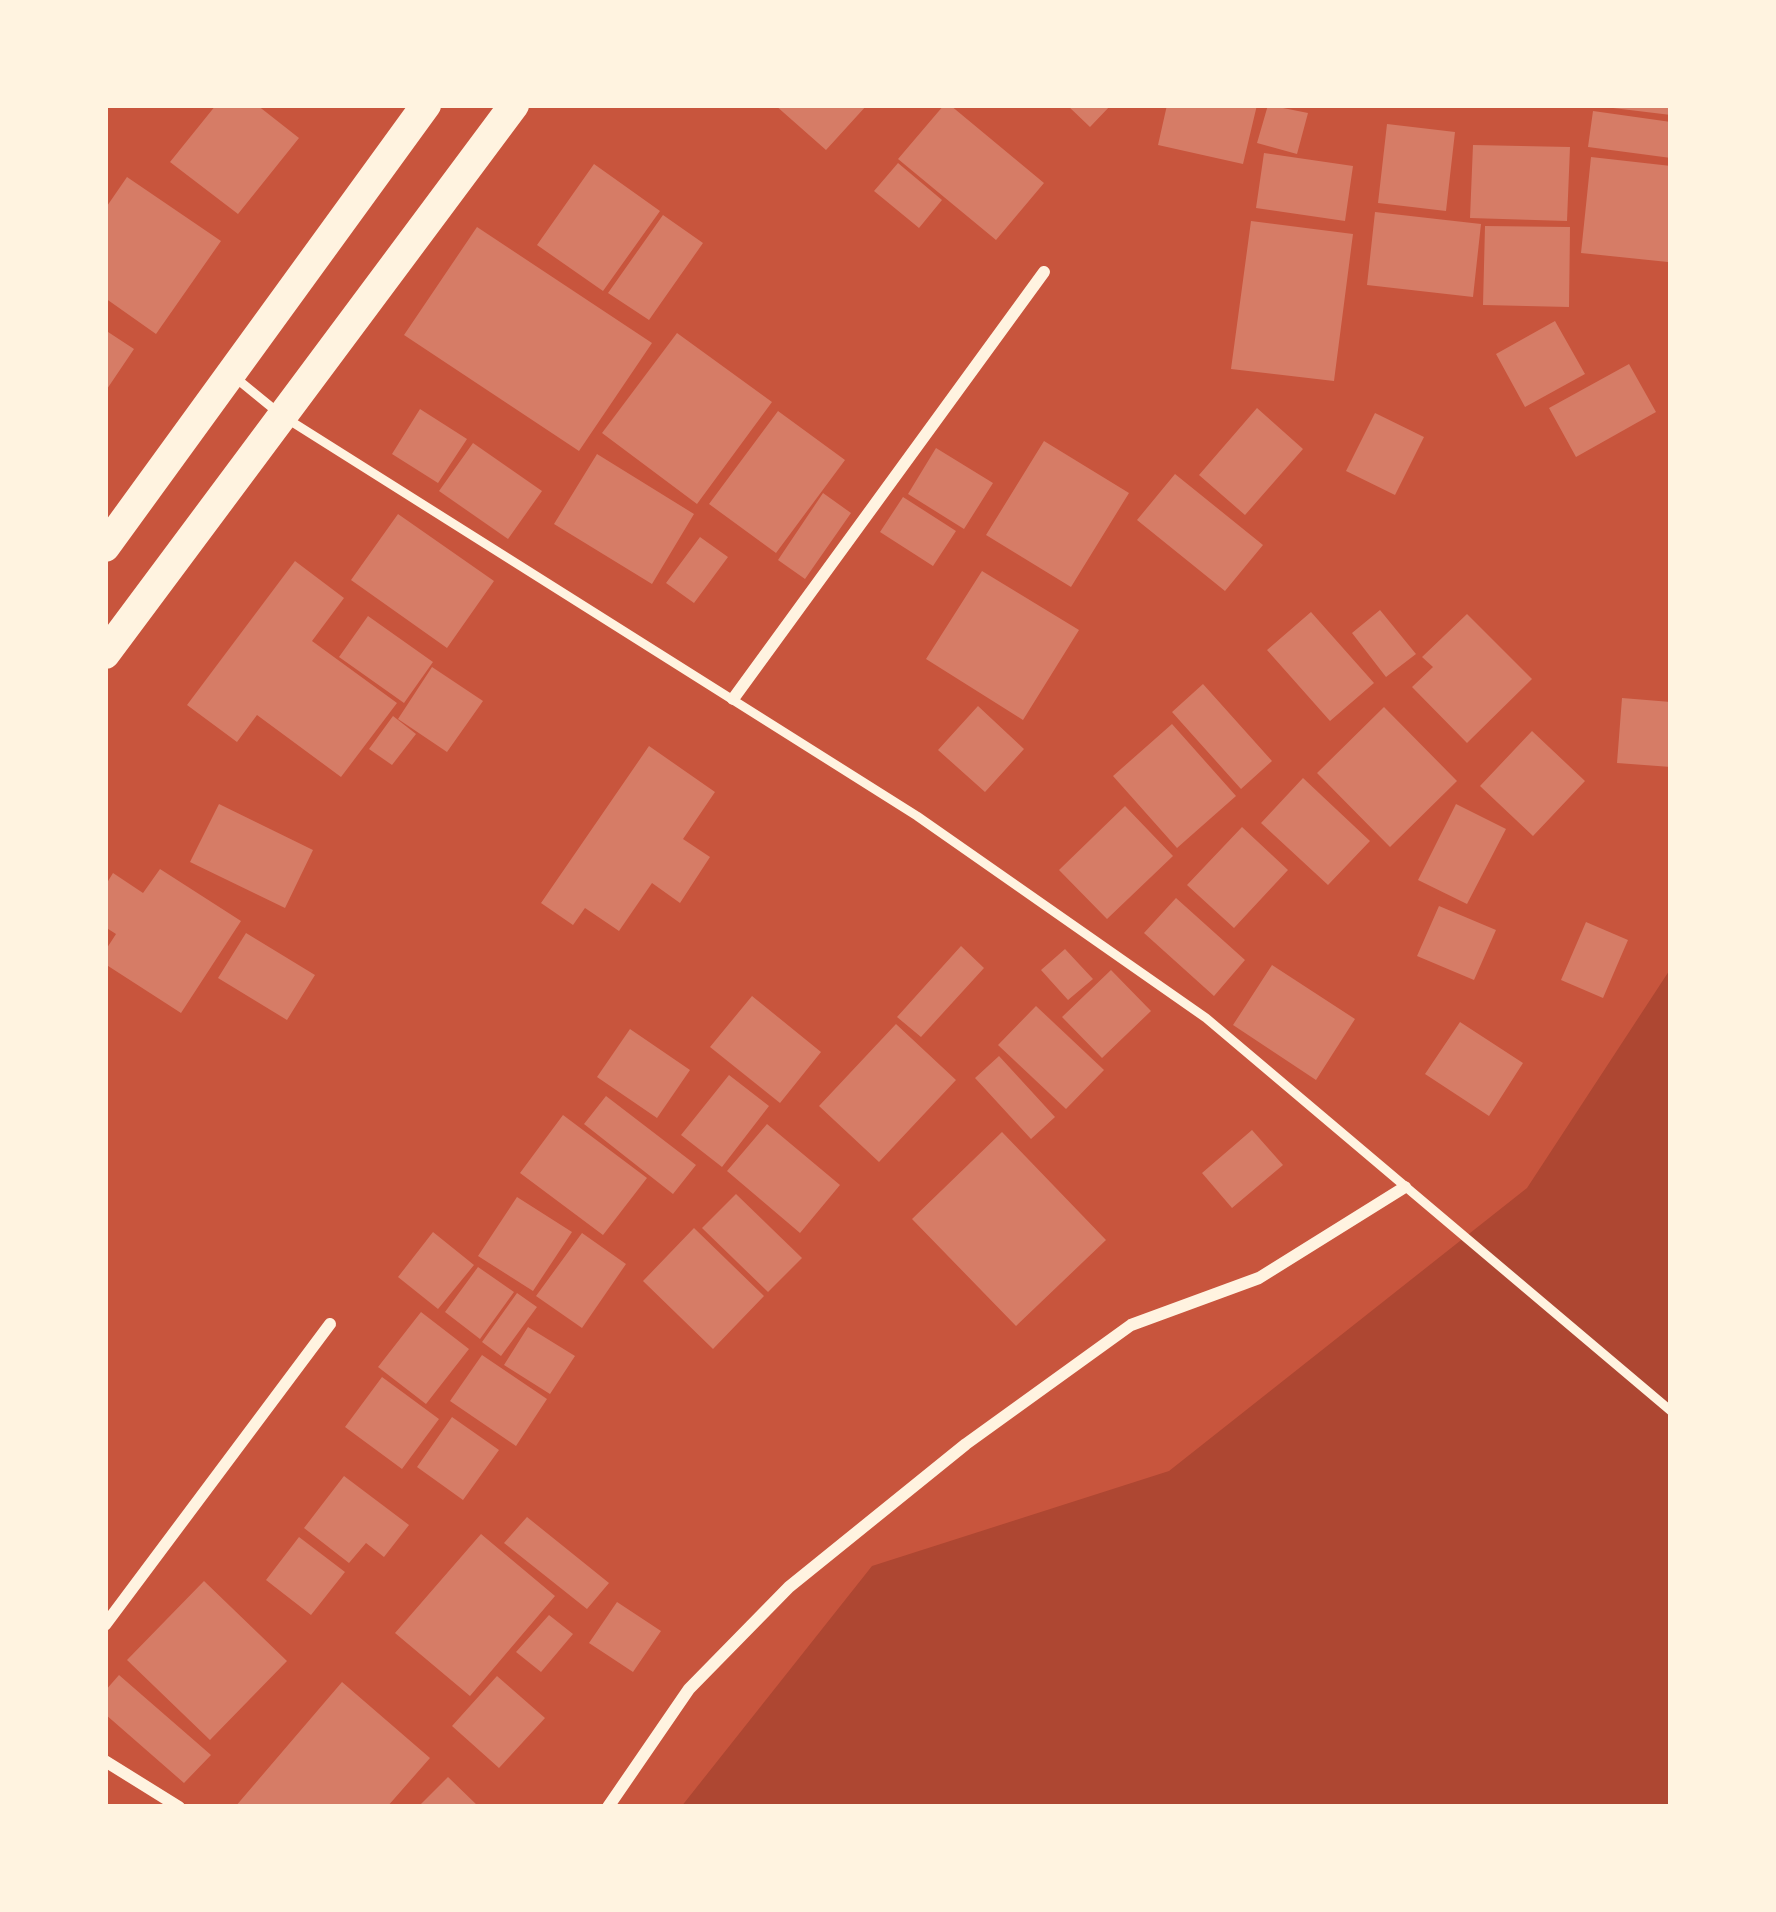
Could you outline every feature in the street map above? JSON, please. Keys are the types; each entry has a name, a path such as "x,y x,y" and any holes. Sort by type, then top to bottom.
{"main road":[{"path":"105,548 426,105"},
{"path":"105,654 514,105"}],"street":[{"path":"733,699 1044,272"},
{"path":"608,1807 689,1689 789,1587 966,1444 1131,1325 1259,1278 1405,1187"},
{"path":"105,1625 330,1324"},
{"path":"105,1761 179,1807"}],"lane":[{"path":"232,375 281,415 916,816 1206,1018 1671,1411"}],"shaded area":[{"path":"1671,968 1671,1807 681,1807 872,1566 1169,1471 1527,1188"}],"building":[{"path":"216,105 257,105 299,138 238,214 170,162"},
{"path":"775,105 867,105 826,150"},
{"path":"944,105 950,105 1044,183 996,240 898,159"},
{"path":"1067,105 1111,105 1090,127"},
{"path":"1167,105 1257,105 1243,164 1158,145"},
{"path":"1268,105 1308,113 1297,154 1257,143"},
{"path":"1671,105 1671,115 1613,108"},
{"path":"1593,111 1671,122 1671,158 1588,147"},
{"path":"1387,124 1455,132 1446,211 1378,203"},
{"path":"1473,145 1570,147 1567,221 1470,218"},
{"path":"1264,153 1353,166 1345,221 1256,208"},
{"path":"1591,157 1671,166 1668,262 1581,253"},
{"path":"898,163 942,200 919,228 874,191"},
{"path":"594,164 660,211 603,291 537,245"},
{"path":"127,177 221,241 156,334 105,298 105,209"},
{"path":"1375,212 1481,224 1473,297 1367,285"},
{"path":"663,215 703,243 649,320 608,293"},
{"path":"1251,221 1353,234 1334,381 1231,369"},
{"path":"1485,226 1570,227 1569,307 1483,305"},
{"path":"477,227 652,343 579,451 404,335"},
{"path":"1555,321 1585,374 1525,407 1496,354"},
{"path":"105,330 134,349 105,392"},
{"path":"677,333 772,402 697,504 602,433"},
{"path":"1629,364 1656,412 1576,457 1549,408"},
{"path":"1257,408 1303,449 1245,515 1199,475"},
{"path":"420,409 467,439 438,483 392,454"},
{"path":"778,411 845,460 776,553 709,504"},
{"path":"1375,413 1424,437 1395,495 1346,471"},
{"path":"1044,441 1129,493 1071,587 986,535"},
{"path":"473,443 542,491 508,539 439,491"},
{"path":"936,448 993,483 964,529 908,494"},
{"path":"597,454 694,514 652,584 554,524"},
{"path":"1175,474 1263,545 1225,591 1137,520"},
{"path":"823,493 851,513 805,579 778,560"},
{"path":"903,497 956,531 933,566 880,532"},
{"path":"398,514 494,581 447,648 351,580"},
{"path":"700,537 728,557 694,603 666,583"},
{"path":"295,561 344,598 312,641 397,703 341,777 257,715 237,742 187,705"},
{"path":"982,571 1079,630 1023,720 926,659"},
{"path":"1380,610 1416,654 1386,677 1352,633"},
{"path":"1311,612 1374,683 1330,721 1267,650"},
{"path":"1467,614 1532,679 1467,743 1412,687 1433,667 1422,657"},
{"path":"368,616 433,662 404,703 339,657"},
{"path":"432,667 483,701 447,752 398,719"},
{"path":"1203,684 1272,761 1241,789 1172,712"},
{"path":"1622,698 1671,702 1671,767 1617,763"},
{"path":"978,706 1024,749 985,792 938,750"},
{"path":"1384,707 1457,781 1390,847 1317,773"},
{"path":"393,716 416,734 392,765 369,749"},
{"path":"1172,724 1236,796 1177,848 1113,776"},
{"path":"1532,731 1585,781 1533,836 1480,786"},
{"path":"649,746 715,792 683,839 710,857 680,903 652,883 619,931 585,908 573,925 541,903"},
{"path":"1303,778 1370,841 1328,885 1261,823"},
{"path":"219,804 313,850 285,908 190,862"},
{"path":"1456,804 1506,829 1467,904 1418,880"},
{"path":"1125,806 1173,856 1107,919 1059,870"},
{"path":"1242,827 1288,870 1234,928 1187,885"},
{"path":"160,869 241,921 181,1013 105,964 105,951 116,934 105,927 105,886 113,873 143,893"},
{"path":"1176,898 1245,960 1214,996 1144,933"},
{"path":"1439,906 1496,930 1474,980 1417,956"},
{"path":"1586,922 1628,940 1603,998 1561,980"},
{"path":"246,933 315,975 287,1020 218,978"},
{"path":"961,946 984,968 921,1037 897,1017"},
{"path":"1065,949 1093,979 1068,1000 1041,970"},
{"path":"1272,965 1355,1019 1316,1080 1233,1025"},
{"path":"1111,970 1151,1011 1102,1058 1062,1017"},
{"path":"752,996 821,1052 780,1103 710,1047"},
{"path":"1036,1006 1104,1070 1066,1109 998,1045"},
{"path":"1460,1022 1523,1063 1489,1116 1425,1074"},
{"path":"896,1024 956,1080 879,1162 819,1106"},
{"path":"630,1029 690,1070 657,1118 597,1077"},
{"path":"999,1056 1055,1117 1031,1139 975,1078"},
{"path":"729,1075 769,1106 722,1167 681,1135"},
{"path":"606,1096 696,1165 673,1194 584,1124"},
{"path":"563,1115 647,1178 603,1235 520,1173"},
{"path":"767,1124 840,1185 800,1233 727,1171"},
{"path":"1252,1130 1283,1165 1232,1208 1202,1173"},
{"path":"1002,1132 1106,1240 1016,1326 912,1219"},
{"path":"736,1194 802,1258 768,1292 702,1228"},
{"path":"517,1197 572,1232 533,1291 478,1256"},
{"path":"694,1228 764,1296 713,1349 643,1281"},
{"path":"433,1232 474,1265 438,1309 398,1277"},
{"path":"582,1233 626,1264 582,1328 536,1296"},
{"path":"478,1267 514,1292 480,1339 445,1312"},
{"path":"517,1293 537,1307 501,1356 482,1342"},
{"path":"421,1312 469,1349 426,1404 378,1367"},
{"path":"528,1327 575,1356 550,1394 504,1365"},
{"path":"482,1355 547,1399 516,1446 450,1401"},
{"path":"382,1377 439,1419 402,1469 345,1427"},
{"path":"452,1417 499,1450 463,1500 417,1467"},
{"path":"344,1476 409,1525 384,1557 366,1543 349,1563 304,1528"},
{"path":"527,1517 609,1583 587,1609 504,1543"},
{"path":"481,1534 555,1596 470,1696 395,1633"},
{"path":"299,1537 345,1572 311,1615 266,1580"},
{"path":"204,1581 287,1661 210,1740 127,1660"},
{"path":"617,1602 661,1631 633,1672 589,1643"},
{"path":"549,1615 573,1634 541,1672 516,1652"},
{"path":"119,1675 211,1755 184,1783 105,1714 105,1691"},
{"path":"497,1676 545,1718 499,1768 452,1726"},
{"path":"342,1682 430,1758 387,1807 235,1807"},
{"path":"448,1777 479,1807 418,1807"}]}
